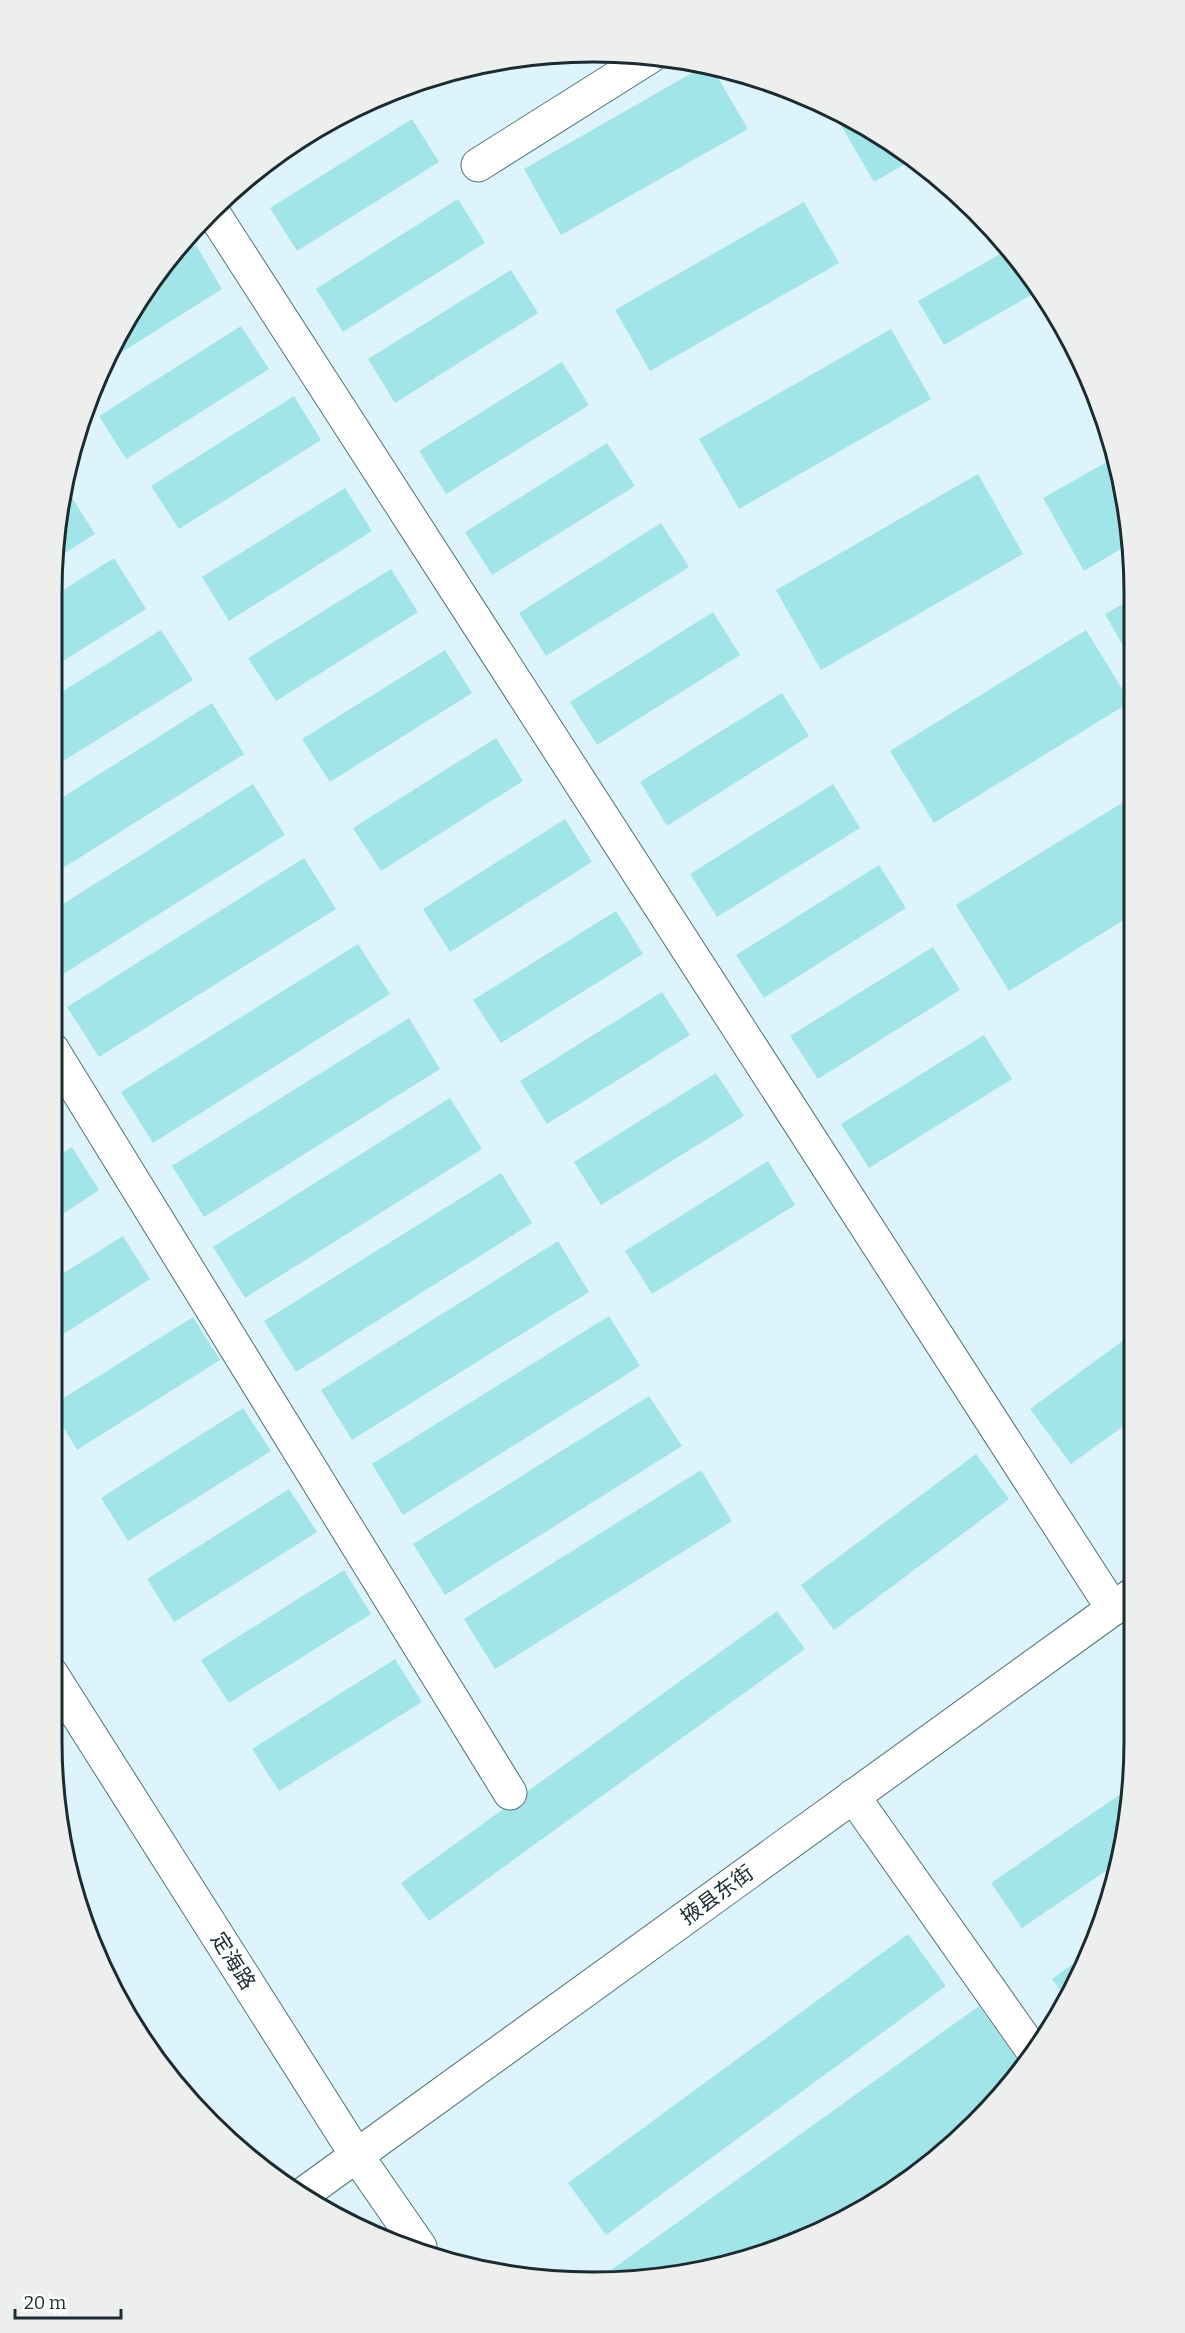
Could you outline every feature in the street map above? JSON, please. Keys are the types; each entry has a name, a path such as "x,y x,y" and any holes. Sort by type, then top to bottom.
{"street":[{"path":"478,165 638,64"},
{"path":"216,218 1122,1602"},
{"path":"61,1064 510,1793"},
{"name":"掖县东街","path":"310,2190 1122,1602"},
{"name":"定海路","path":"61,1689 357,2156 416,2241"},
{"path":"853,1797 1028,2044"}],"building":[{"path":"694,72 717,77 748,129 561,235 524,169"},
{"path":"412,119 439,162 297,251 270,208"},
{"path":"840,123 906,164 874,182"},
{"path":"458,199 485,243 343,332 316,289"},
{"path":"804,202 839,263 650,371 615,310"},
{"path":"196,245 222,289 118,355 151,297 185,252"},
{"path":"1001,253 1032,294 944,345 918,301"},
{"path":"511,270 538,313 395,403 368,359"},
{"path":"241,326 269,369 126,459 99,416"},
{"path":"891,329 931,399 739,509 699,439"},
{"path":"562,362 589,405 446,494 419,451"},
{"path":"294,396 321,440 179,529 151,486"},
{"path":"607,443 635,486 492,575 465,532"},
{"path":"1107,462 1119,523 1121,549 1084,571 1043,498"},
{"path":"978,474 1023,554 821,670 776,590"},
{"path":"345,488 372,531 229,621 202,577"},
{"path":"71,496 95,534 63,554"},
{"path":"661,523 689,567 546,656 519,613"},
{"path":"114,558 146,609 61,662 61,591"},
{"path":"391,569 418,612 276,701 248,658"},
{"path":"1124,603 1124,647 1105,614"},
{"path":"713,612 740,655 597,745 570,702"},
{"path":"161,630 193,680 61,762 61,692"},
{"path":"1086,630 1124,692 1124,706 934,823 890,751"},
{"path":"445,650 472,693 330,782 302,739"},
{"path":"782,693 809,736 667,826 640,782"},
{"path":"212,703 244,754 61,869 61,798"},
{"path":"496,738 523,781 381,871 353,828"},
{"path":"253,784 285,835 61,975 61,905"},
{"path":"833,784 860,828 717,917 690,874"},
{"path":"1124,802 1124,920 1009,991 956,905"},
{"path":"565,819 592,862 450,952 423,909"},
{"path":"304,858 336,909 99,1057 67,1007"},
{"path":"879,865 906,908 764,998 736,955"},
{"path":"616,911 643,954 501,1043 473,1000"},
{"path":"358,944 390,994 153,1143 121,1092"},
{"path":"933,947 960,990 818,1079 790,1036"},
{"path":"662,992 690,1035 547,1124 520,1081"},
{"path":"409,1018 440,1069 204,1217 172,1166"},
{"path":"984,1035 1012,1079 869,1168 841,1124"},
{"path":"716,1073 744,1116 601,1205 574,1162"},
{"path":"450,1098 482,1149 245,1298 213,1247"},
{"path":"72,1147 99,1190 61,1215 61,1154"},
{"path":"768,1161 795,1205 652,1294 625,1251"},
{"path":"501,1173 532,1223 296,1372 264,1321"},
{"path":"123,1236 150,1279 61,1336 61,1275"},
{"path":"558,1241 589,1292 352,1440 321,1390"},
{"path":"609,1316 640,1366 403,1515 372,1464"},
{"path":"193,1317 220,1360 77,1450 61,1423 61,1400"},
{"path":"1124,1340 1124,1426 1071,1464 1030,1409"},
{"path":"649,1396 682,1446 445,1595 413,1544"},
{"path":"243,1408 271,1451 128,1541 101,1498"},
{"path":"976,1454 1009,1499 834,1630 801,1585"},
{"path":"701,1470 732,1521 495,1669 464,1619"},
{"path":"289,1489 317,1532 174,1622 147,1579"},
{"path":"344,1570 371,1614 229,1703 201,1660"},
{"path":"777,1611 805,1649 429,1921 401,1883"},
{"path":"395,1659 422,1702 279,1791 252,1749"},
{"path":"1120,1794 1107,1870 1022,1928 991,1883"},
{"path":"908,1934 946,1986 606,2235 568,2183"},
{"path":"1075,1963 1061,1990 1052,1979"},
{"path":"979,2006 1017,2060 992,2091 943,2140 888,2182 827,2217 796,2231 730,2253 662,2267 610,2271"}]}
